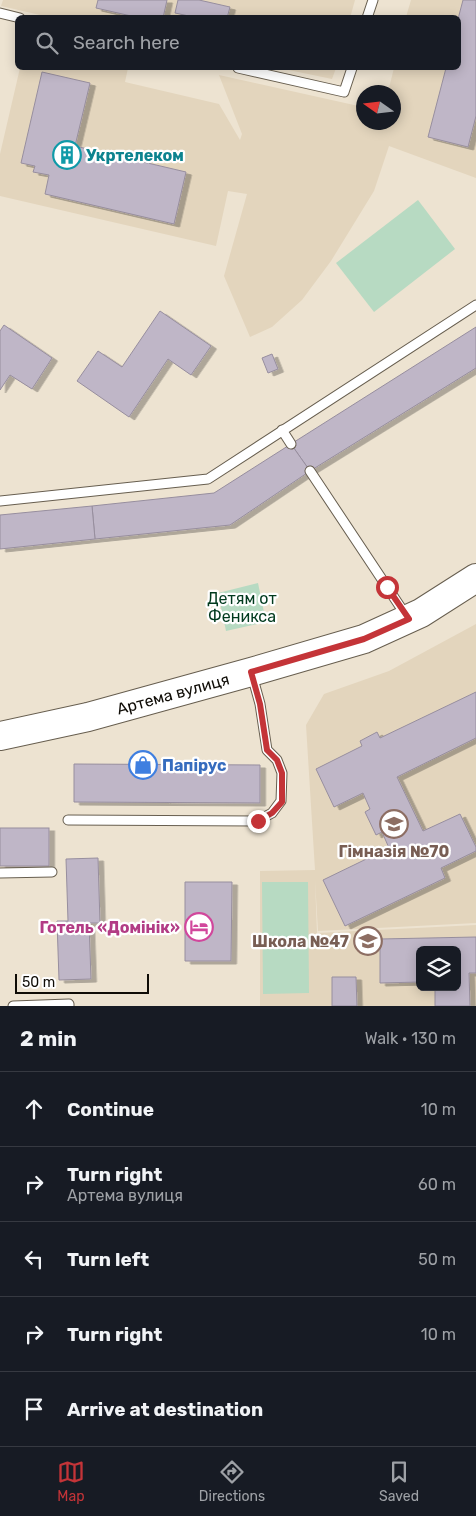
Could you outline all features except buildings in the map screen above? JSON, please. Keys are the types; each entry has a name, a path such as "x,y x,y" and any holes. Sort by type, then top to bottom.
{"main road":[{"name":"Артема вулиця","path":"0,736 88,717 364,639 409,619 476,578"}],"lane":[{"path":"369,15 373,0"},
{"path":"0,13 15,17"},
{"path":"247,70 344,92 351,70"},
{"path":"0,501 208,479 476,304"},
{"path":"282,430 291,444"},
{"path":"310,471 409,619"},
{"path":"68,820 258,821 272,813 282,802 282,773 277,760 267,750 260,704 251,672"},
{"path":"0,873 52,872"},
{"path":"13,1006 69,1004 70,1006"}],"shaded area":[{"path":"3,0 355,0 351,15 40,15 1,6"},
{"path":"411,0 476,0 476,178 389,146 374,191 331,261 302,300 272,327 250,337 224,276 247,194 228,191 216,246 0,196 0,154 20,70 128,70 125,82 219,104 240,140 242,134 219,75 356,105 356,130 401,130 401,85 390,85 394,70 461,70 461,15 407,15"},
{"path":"289,70 335,70 332,79"},
{"name":"Гімназія №70","path":"476,624 476,923 318,931 315,880 317,933 476,925 476,1006 260,1006 260,871 315,870 306,725 324,694 389,671"}],"green space":[{"path":"418,200 455,249 374,312 336,263"},
{"name":"Детям от Феникса","path":"258,583 266,622 226,631 218,593"},
{"path":"262,882 308,882 309,993 263,994"}],"place":[{"name":"Укртелеком","path":"67,155"},
{"name":"Папірус","path":"143,765"},
{"name":"Гімназія №70","path":"394,824"},
{"name":"Готель «Домінік»","path":"199,927"},
{"name":"Школа №47","path":"368,941"}],"route":[{"path":"258,821 272,813 282,802 282,773 277,760 267,750 260,704 251,672 364,639 409,619 387,587"}]}
